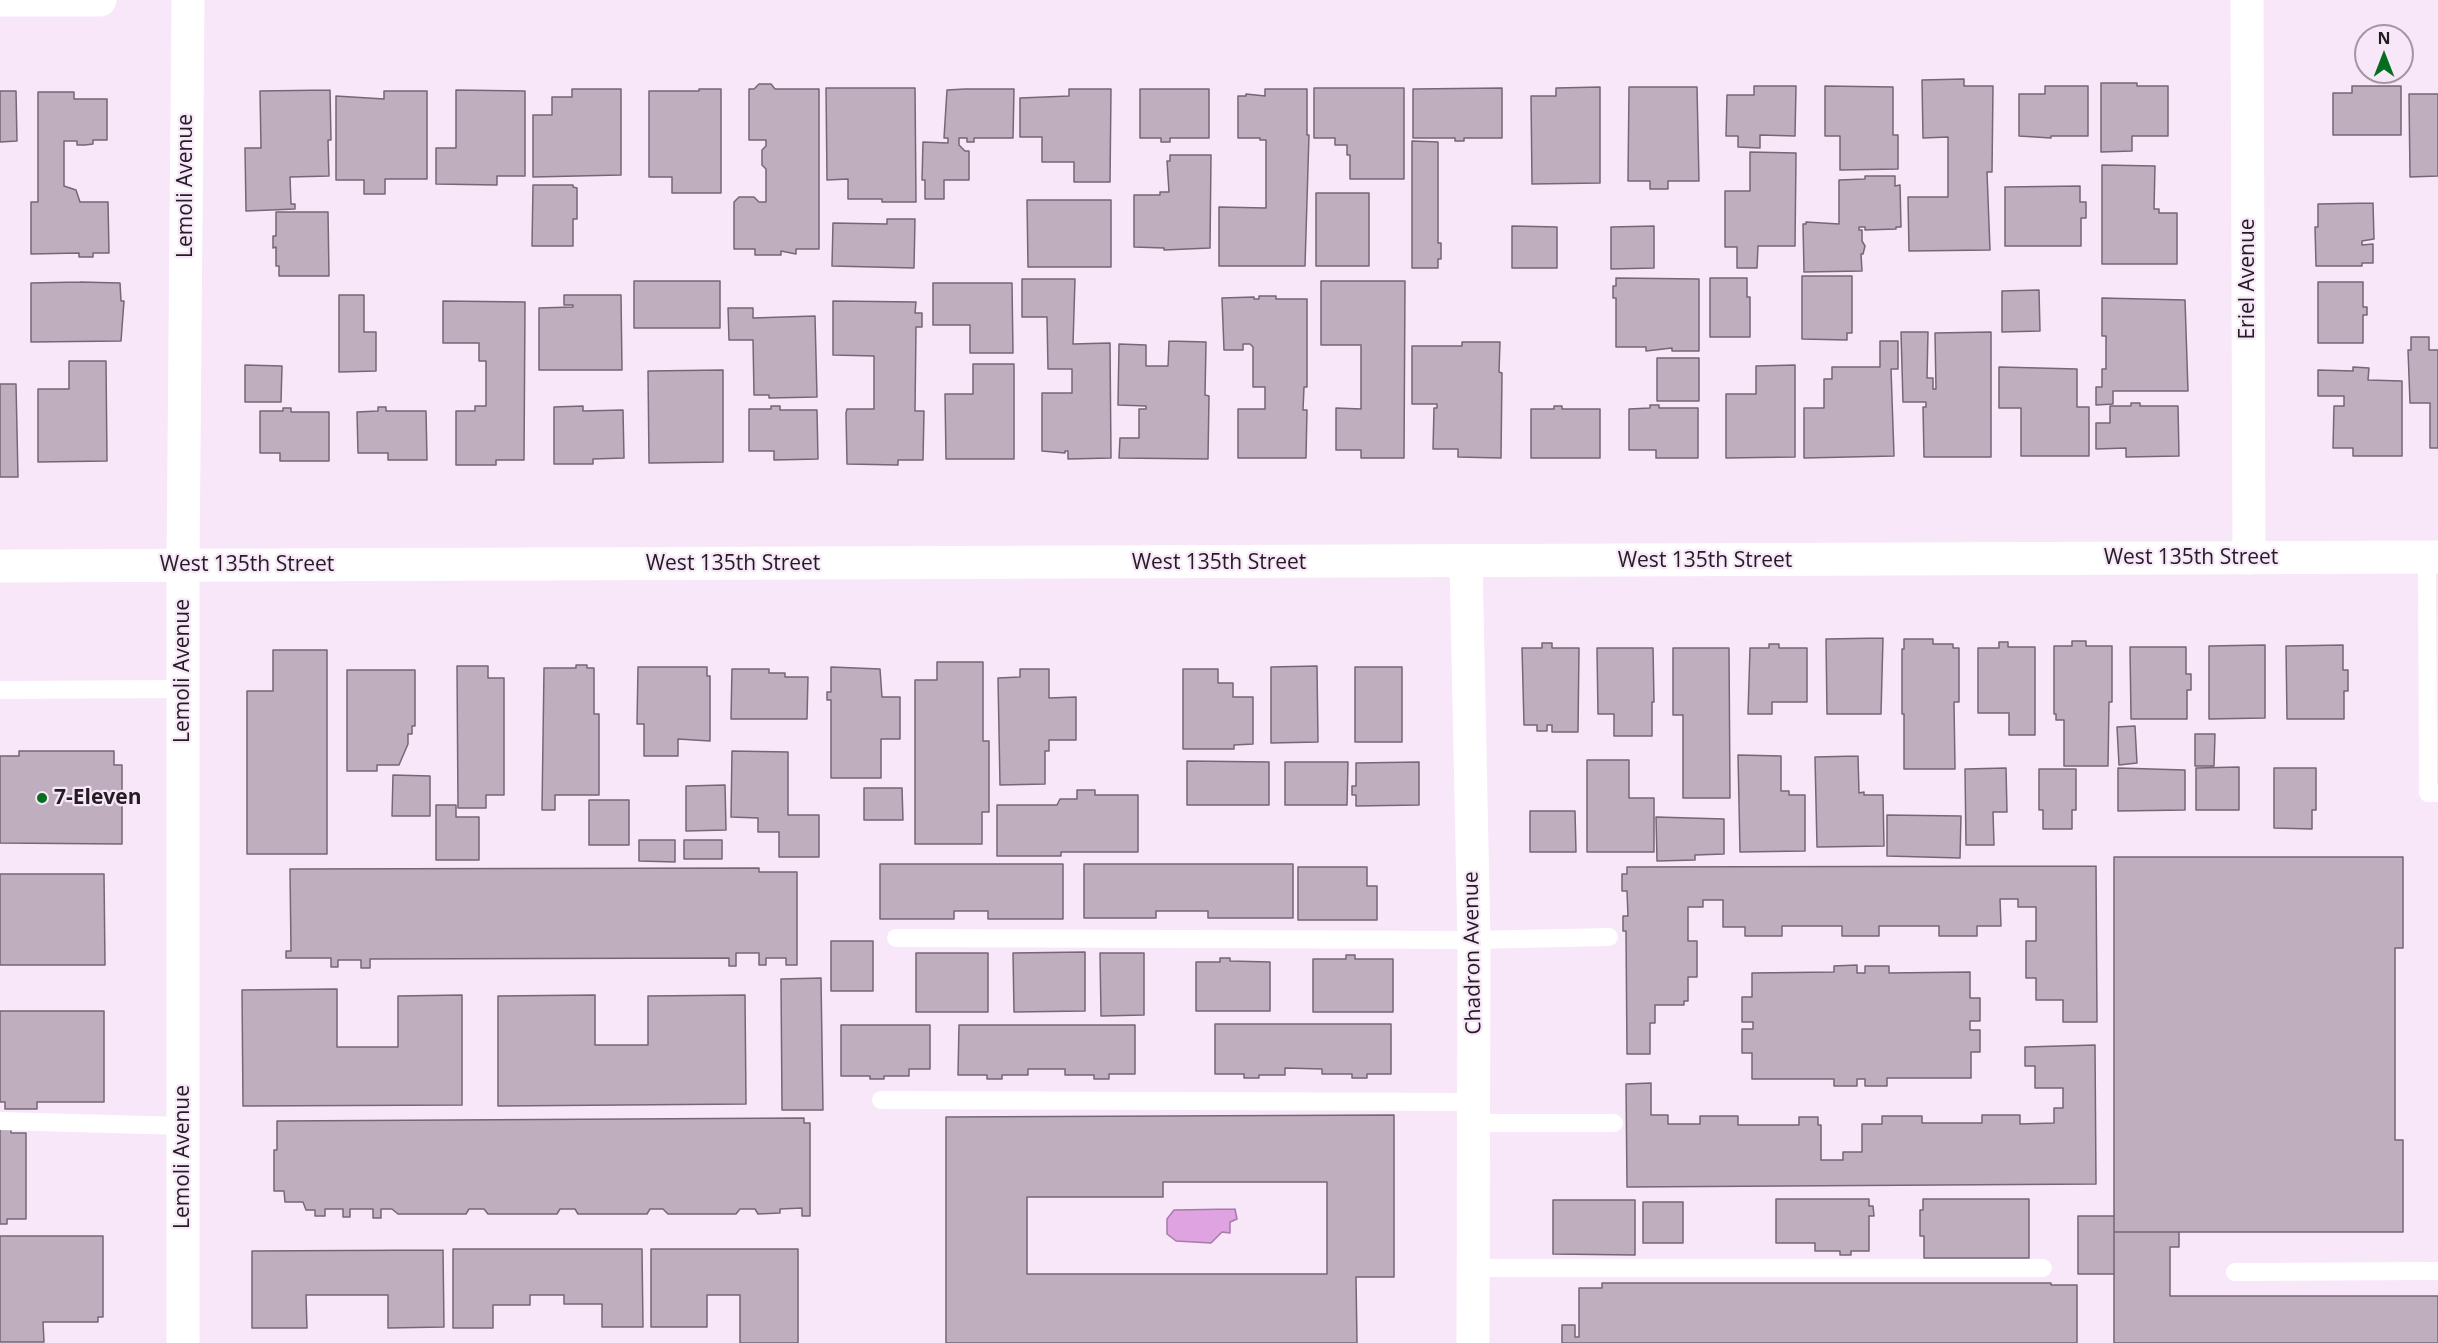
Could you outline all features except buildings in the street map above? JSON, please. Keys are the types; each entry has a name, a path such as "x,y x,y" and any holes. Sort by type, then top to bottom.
{"street":[{"path":"0,0 100,0"},
{"name":"Lemoli Avenue","path":"183,1343 183,565 188,0"},
{"name":"Eriel Avenue","path":"2247,0 2249,558"},
{"name":"West 135th Street","path":"0,566 2432,557"},
{"name":"Chadron Avenue","path":"1466,562 1474,940 1473,1343"}],"lane":[{"path":"2432,557 2428,793 2438,793"},
{"path":"0,690 183,690"},
{"path":"896,938 1474,940 1609,937"},
{"path":"881,1100 1474,1113 1614,1123"},
{"path":"0,1121 184,1126"},
{"path":"1473,1268 2043,1268"},
{"path":"2235,1272 2438,1271"}],"shaded area":[{"path":"1235,1209 1237,1219 1230,1222 1230,1233 1222,1232 1211,1243 1176,1241 1167,1234 1167,1219 1174,1210"}],"place":[{"name":"7-Eleven","path":"42,798"}]}
